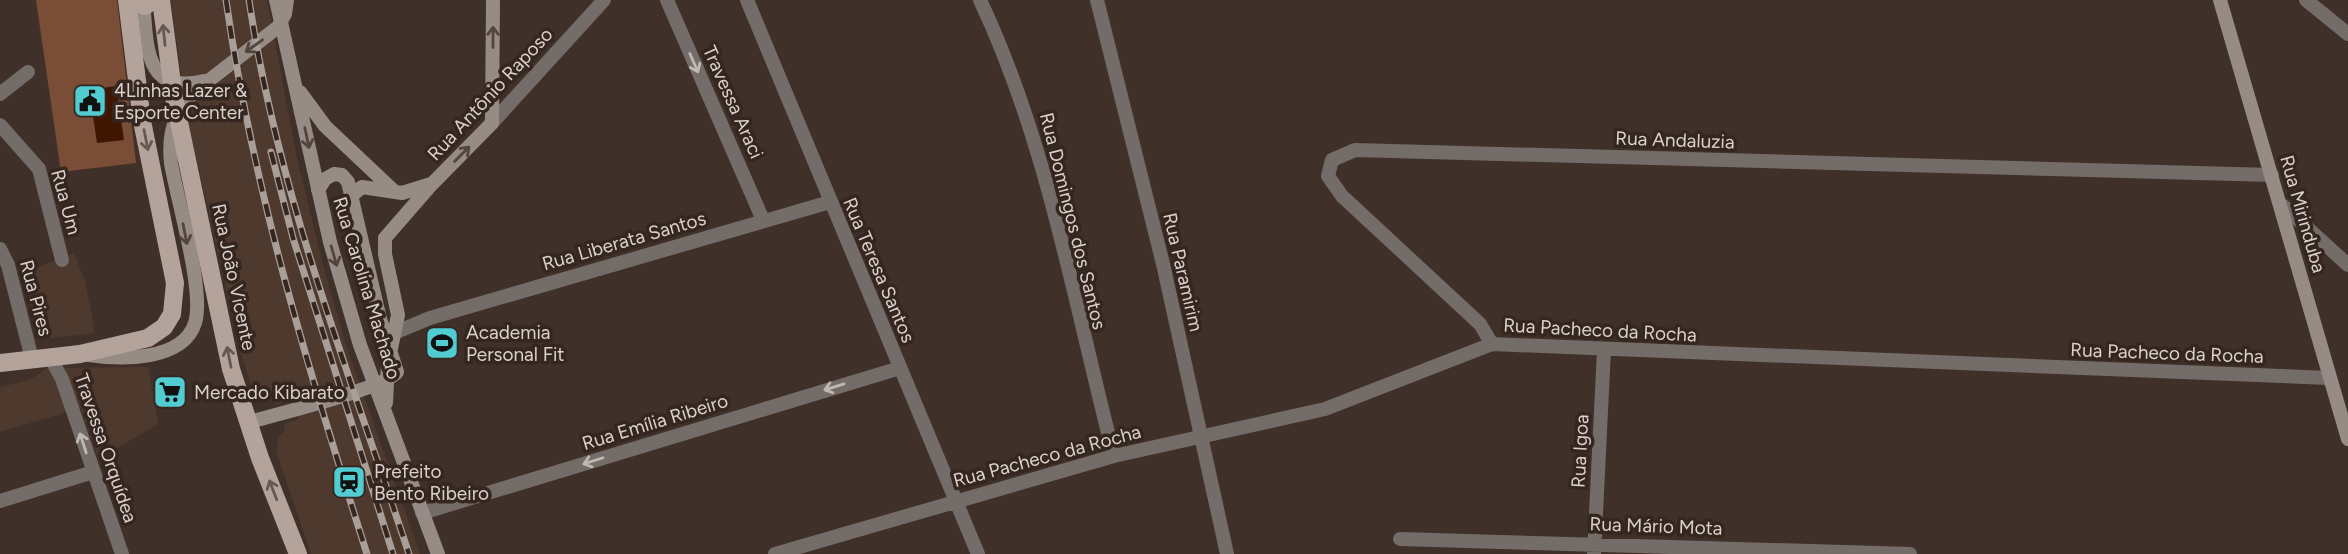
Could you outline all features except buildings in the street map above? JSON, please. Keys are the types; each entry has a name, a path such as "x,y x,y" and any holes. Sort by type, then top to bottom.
{"main road":[{"path":"0,363 80,354 148,338 164,327 172,314 176,290 142,121 128,0 145,6 153,0"},
{"path":"143,0 149,55 157,72 164,79 178,85 206,81"},
{"name":"Rua João Vicente","path":"161,0 181,133 231,369 298,554"},
{"name":"Rua Carolina Machado","path":"276,0 318,190 360,345 438,554"},
{"path":"80,354 139,356 175,346 192,330 198,310 169,142 180,108 206,81 274,31 285,14 288,0"},
{"path":"492,123 493,0"},
{"name":"Rua Mirinduba","path":"2220,0 2282,205 2348,439"},
{"path":"295,82 325,126 395,192"},
{"name":"Rua Antônio Raposo","path":"386,411 385,383 397,306 385,254 385,238 432,184 492,123"},
{"name":"Rua Carolina Machado","path":"318,190 328,176 338,173 346,179 353,203"},
{"name":"Rua Antônio Raposo","path":"353,203 362,187 408,193 432,184"},
{"path":"249,422 390,379 397,372 353,203"}],"street":[{"name":"Rua Antônio Raposo","path":"492,123 604,0"},
{"name":"Travessa Araci","path":"667,0 763,220"},
{"name":"Rua Teresa Santos","path":"747,0 978,554"},
{"name":"Rua Domingos dos Santos","path":"980,0 1007,57 1039,153 1114,456"},
{"name":"Rua Paramirim","path":"1097,0 1202,436 1227,554"},
{"path":"2306,0 2348,34"},
{"path":"0,94 28,72"},
{"name":"Rua Um","path":"0,125 39,169 62,260"},
{"name":"Rua Andaluzia","path":"1492,344 1480,324 1342,196 1328,176 1332,160 1355,150 2272,175"},
{"name":"Rua Liberata Santos","path":"394,333 430,318 830,202"},
{"path":"2282,205 2348,265"},
{"name":"Rua Pires","path":"0,249 41,358"},
{"path":"397,306 412,316 430,318"},
{"name":"Rua Pacheco da Rocha","path":"775,554 1114,456 1325,409 1492,344 2329,378"},
{"name":"Rua Igoa","path":"1595,548 1604,350"},
{"name":"Travessa Orquídea","path":"41,358 62,379 122,554"},
{"name":"Rua Emília Ribeiro","path":"422,513 900,368"},
{"path":"0,501 93,472"},
{"name":"Rua Mário Mota","path":"1400,539 1595,548 1910,554"}],"shaded area":[{"name":"4Linhas Lazer & Esporte Center","path":"36,0 117,0 136,163 61,172"},
{"path":"171,0 267,0 298,163 323,265 346,345 420,554 311,554 276,451 279,436 285,431 284,424 299,419 293,399 276,405 273,394 264,386 253,392 241,353 187,117"},
{"path":"116,86 124,140 97,143 89,90"},
{"path":"74,253 85,281 95,333 40,339 22,274"},
{"path":"148,367 158,424 99,459 81,408 0,432 0,387 30,380 47,368"}],"railway":[{"path":"226,0 237,71 267,211 304,349 367,554"},
{"path":"249,0 261,71 296,211 339,349 409,554"},
{"path":"271,152 293,238 393,554"}],"place":[{"name":"4Linhas Lazer & Esporte Center","path":"90,101"},
{"name":"Academia Personal Fit","path":"442,343"},
{"name":"Mercado Kibarato","path":"170,392"},
{"name":"Prefeito Bento Ribeiro","path":"349,482"}]}
